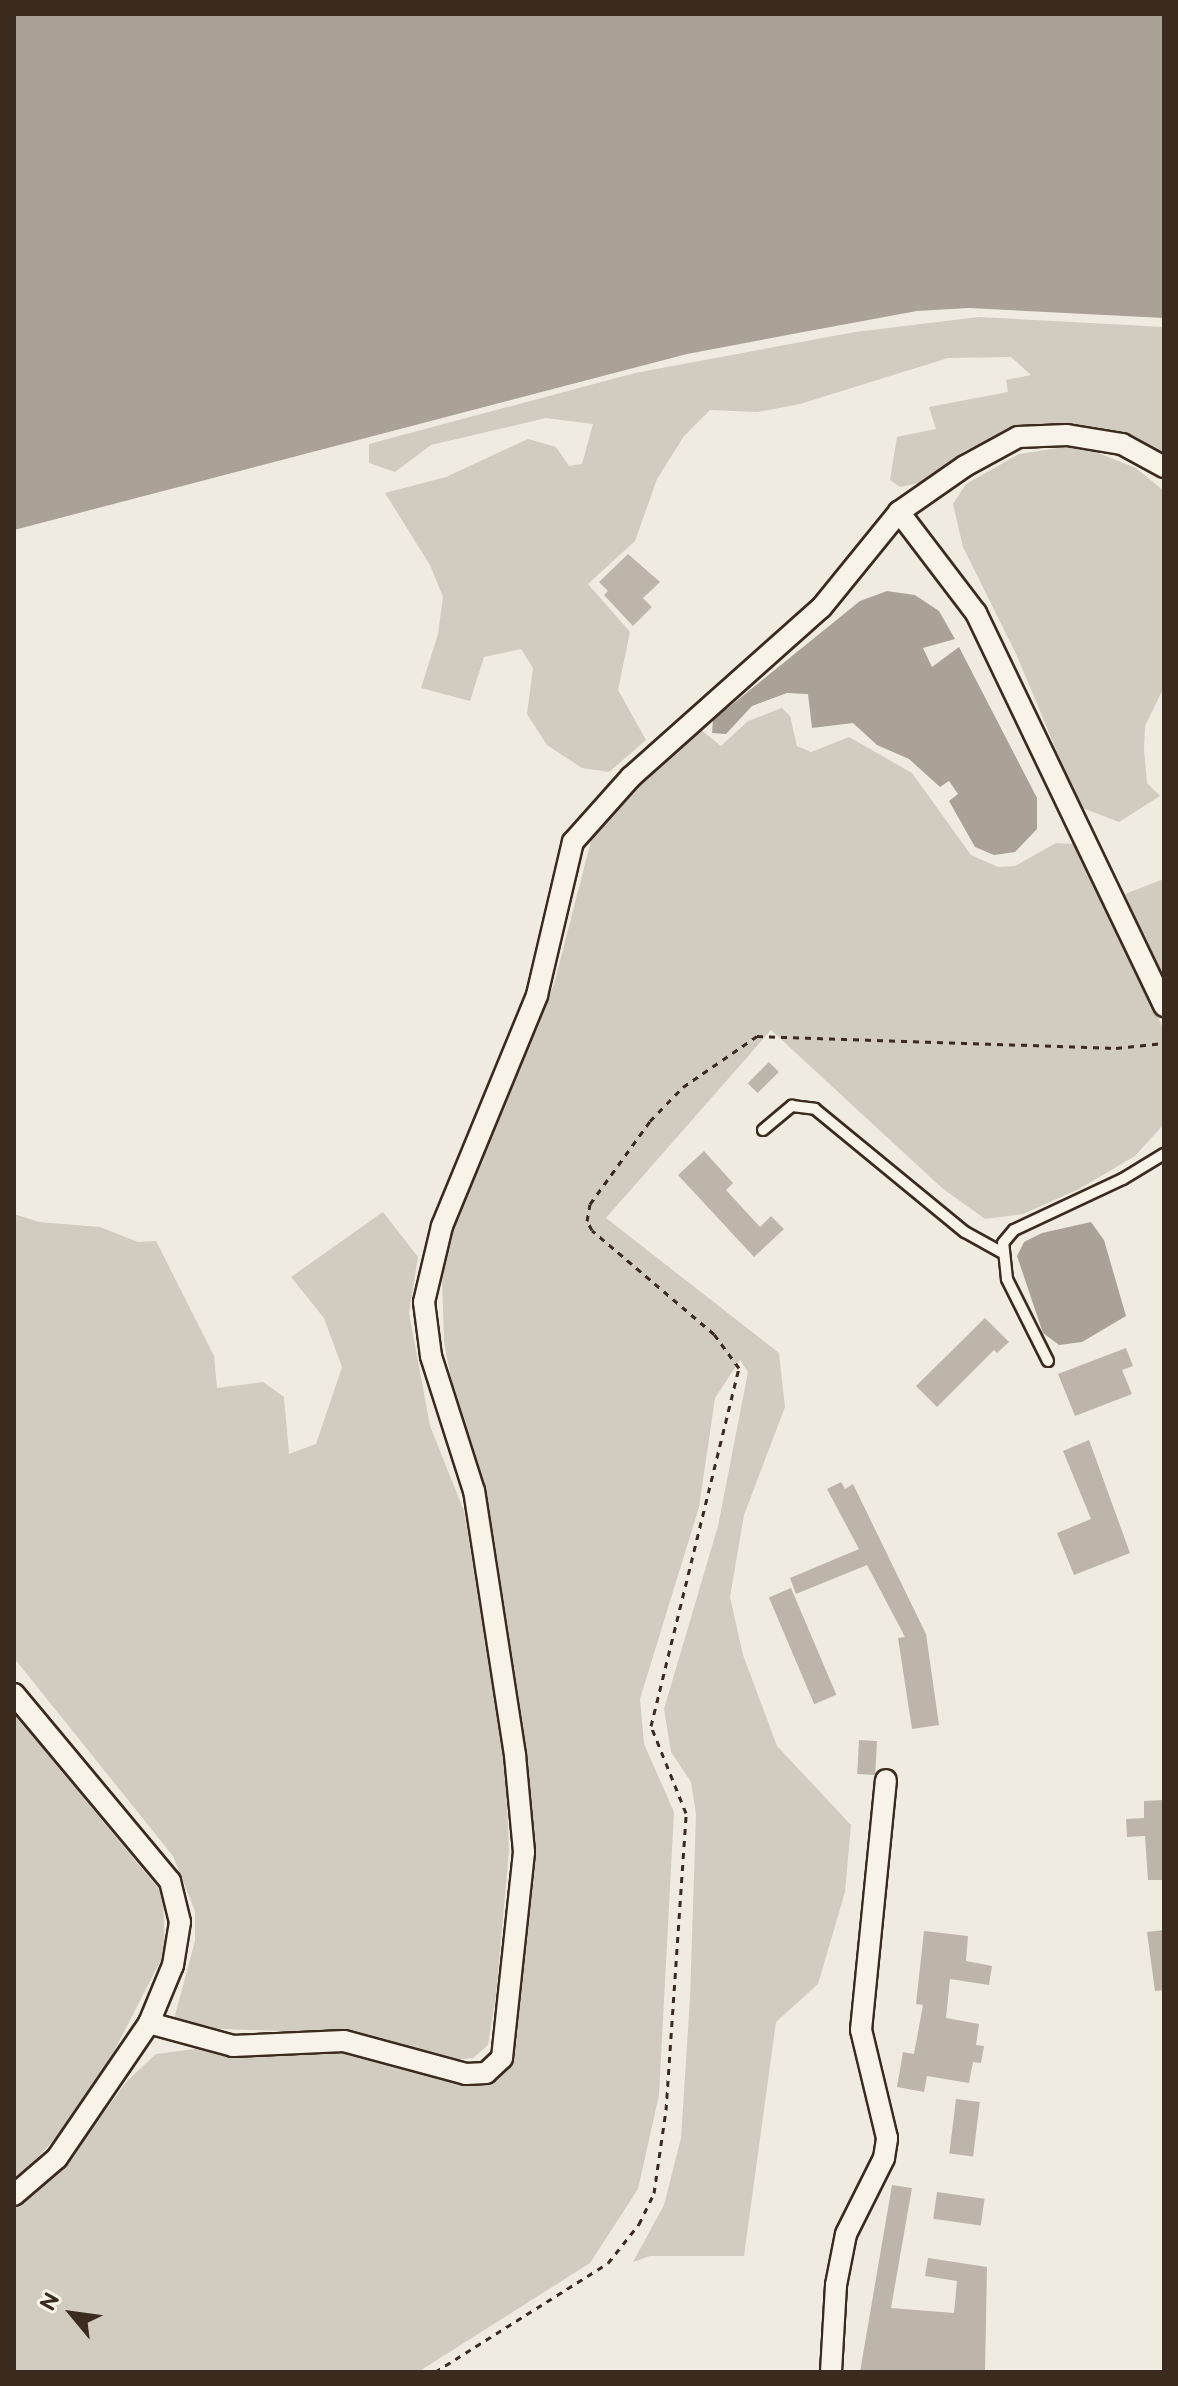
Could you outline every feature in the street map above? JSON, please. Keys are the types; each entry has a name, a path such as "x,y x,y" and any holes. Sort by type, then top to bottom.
{"street":[{"path":"149,2023 233,2046 344,2041 466,2074 486,2073 502,2058 524,1852 515,1755 474,1491 429,1343 424,1302 442,1226 537,995 573,842 631,777 821,608 899,512 1018,437 1067,435 1122,444 1164,467"},
{"path":"899,512 976,613 1164,1006"},
{"path":"14,1694 170,1881 180,1922 173,1965 149,2023 66,2147 14,2195"},
{"path":"831,2372 836,2285 846,2234 884,2158 887,2138 861,2030 886,1780"}],"lane":[{"path":"763,1130 792,1106 815,1109 965,1232 1001,1252 1020,1314 1048,1361"},
{"path":"1001,1252 1014,1230 1123,1179 1164,1154"}],"path":[{"path":"435,2372 608,2263 639,2224 654,2193 664,2124 686,1813 651,1726 739,1368 714,1334 592,1230 587,1221 590,1204 650,1121 683,1087 757,1036 1116,1048 1164,1043"}],"shaded area":[{"path":"14,14 1164,14 1164,318 969,308 917,311 687,354 14,530"},
{"path":"979,317 1164,327 1164,456 1121,434 1070,424 1018,428 964,451 924,482 900,487 890,480 897,437 936,429 929,407 1008,392 1006,380 1031,375 1011,357 948,358 800,404 758,412 710,410 684,436 657,479 635,541 588,584 630,632 618,690 646,740 609,772 582,768 547,745 527,714 533,668 521,649 484,657 470,701 421,688 438,634 443,597 430,565 385,493 446,477 528,439 556,447 569,466 582,464 593,424 546,418 431,445 395,472 369,463 369,444 635,373 855,332"},
{"path":"1078,445 1136,468 1164,491 1164,687 1145,726 1144,749 1147,783 1160,796 1119,822 1080,807 1017,656 963,547 953,504 966,484 1019,454"},
{"path":"887,591 915,595 939,611 955,639 923,648 932,667 959,647 1037,798 1037,829 1015,852 994,855 975,847 949,801 958,794 949,781 940,787 909,759 877,745 853,723 812,728 808,694 787,693 752,706 726,734 712,733 713,720 860,601"},
{"path":"782,708 790,716 797,746 811,752 849,737 912,773 971,855 998,867 1015,866 1056,843 1074,844 1164,1030 1164,1124 1135,1156 1079,1189 1023,1214 985,1219 942,1188 771,1030 606,1218 779,1353 785,1407 744,1515 730,1597 743,1655 777,1746 851,1825 845,1892 818,1984 776,2022 744,2256 650,2256 633,2262 664,2205 681,2138 690,1999 696,1814 691,1782 671,1752 664,1709 718,1526 748,1372 740,1360 715,1398 699,1507 640,1699 644,1744 674,1812 659,2095 638,2189 590,2263 418,2372 14,2372 14,2209 62,2170 127,2081 156,2054 202,2048 230,2053 345,2051 461,2082 493,2084 508,2065 516,2047 533,1850 524,1751 483,1483 457,1410 444,1342 442,1276 459,1208 554,984 592,837 642,781 700,729 721,746 748,721"},
{"path":"1164,879 1164,982 1125,894"},
{"path":"383,1212 418,1257 409,1313 430,1426 464,1511 505,1759 509,1851 496,1995 488,2045 473,2058 455,2060 359,2034 197,2028 174,2019 195,1941 195,1911 173,1856 14,1658 14,1214 39,1222 100,1227 138,1242 156,1241 214,1356 217,1388 263,1382 284,1397 289,1454 316,1444 342,1367 324,1318 291,1277"},
{"path":"1091,1222 1104,1240 1126,1316 1082,1342 1059,1345 1043,1333 1017,1256 1024,1242 1042,1233"},
{"path":"14,1714 163,1894 165,1952 87,2104 14,2183"}],"building":[{"path":"628,554 660,582 643,598 652,607 633,626 604,595 608,591 599,582"},
{"path":"769,1062 779,1072 758,1093 748,1083"},
{"path":"704,1151 733,1183 726,1190 760,1227 771,1216 784,1229 754,1257 678,1175"},
{"path":"985,1318 1009,1342 997,1353 994,1350 937,1407 916,1386"},
{"path":"1126,1348 1133,1366 1122,1370 1132,1394 1075,1416 1058,1374"},
{"path":"1089,1440 1130,1553 1074,1575 1057,1533 1091,1519 1063,1451"},
{"path":"841,1482 845,1489 853,1484 926,1634 939,1725 912,1729 898,1638 905,1637 867,1565 796,1594 790,1578 859,1549 827,1489"},
{"path":"791,1588 836,1695 814,1704 769,1597"},
{"path":"859,1740 877,1741 875,1775 857,1774"},
{"path":"1164,1800 1164,1880 1148,1880 1145,1836 1127,1837 1126,1819 1144,1818 1144,1801"},
{"path":"1164,1930 1164,1990 1155,1991 1147,1932"},
{"path":"924,1931 968,1936 966,1961 992,1966 989,1985 950,1979 946,2018 979,2024 976,2045 984,2046 981,2063 973,2062 969,2083 927,2076 924,2092 897,2087 903,2052 914,2054 923,2005 916,2004"},
{"path":"956,2099 980,2102 973,2157 949,2154"},
{"path":"892,2185 912,2188 891,2308 954,2313 957,2281 925,2276 928,2258 987,2267 985,2372 860,2372"},
{"path":"937,2192 985,2199 981,2225 933,2219"}]}
